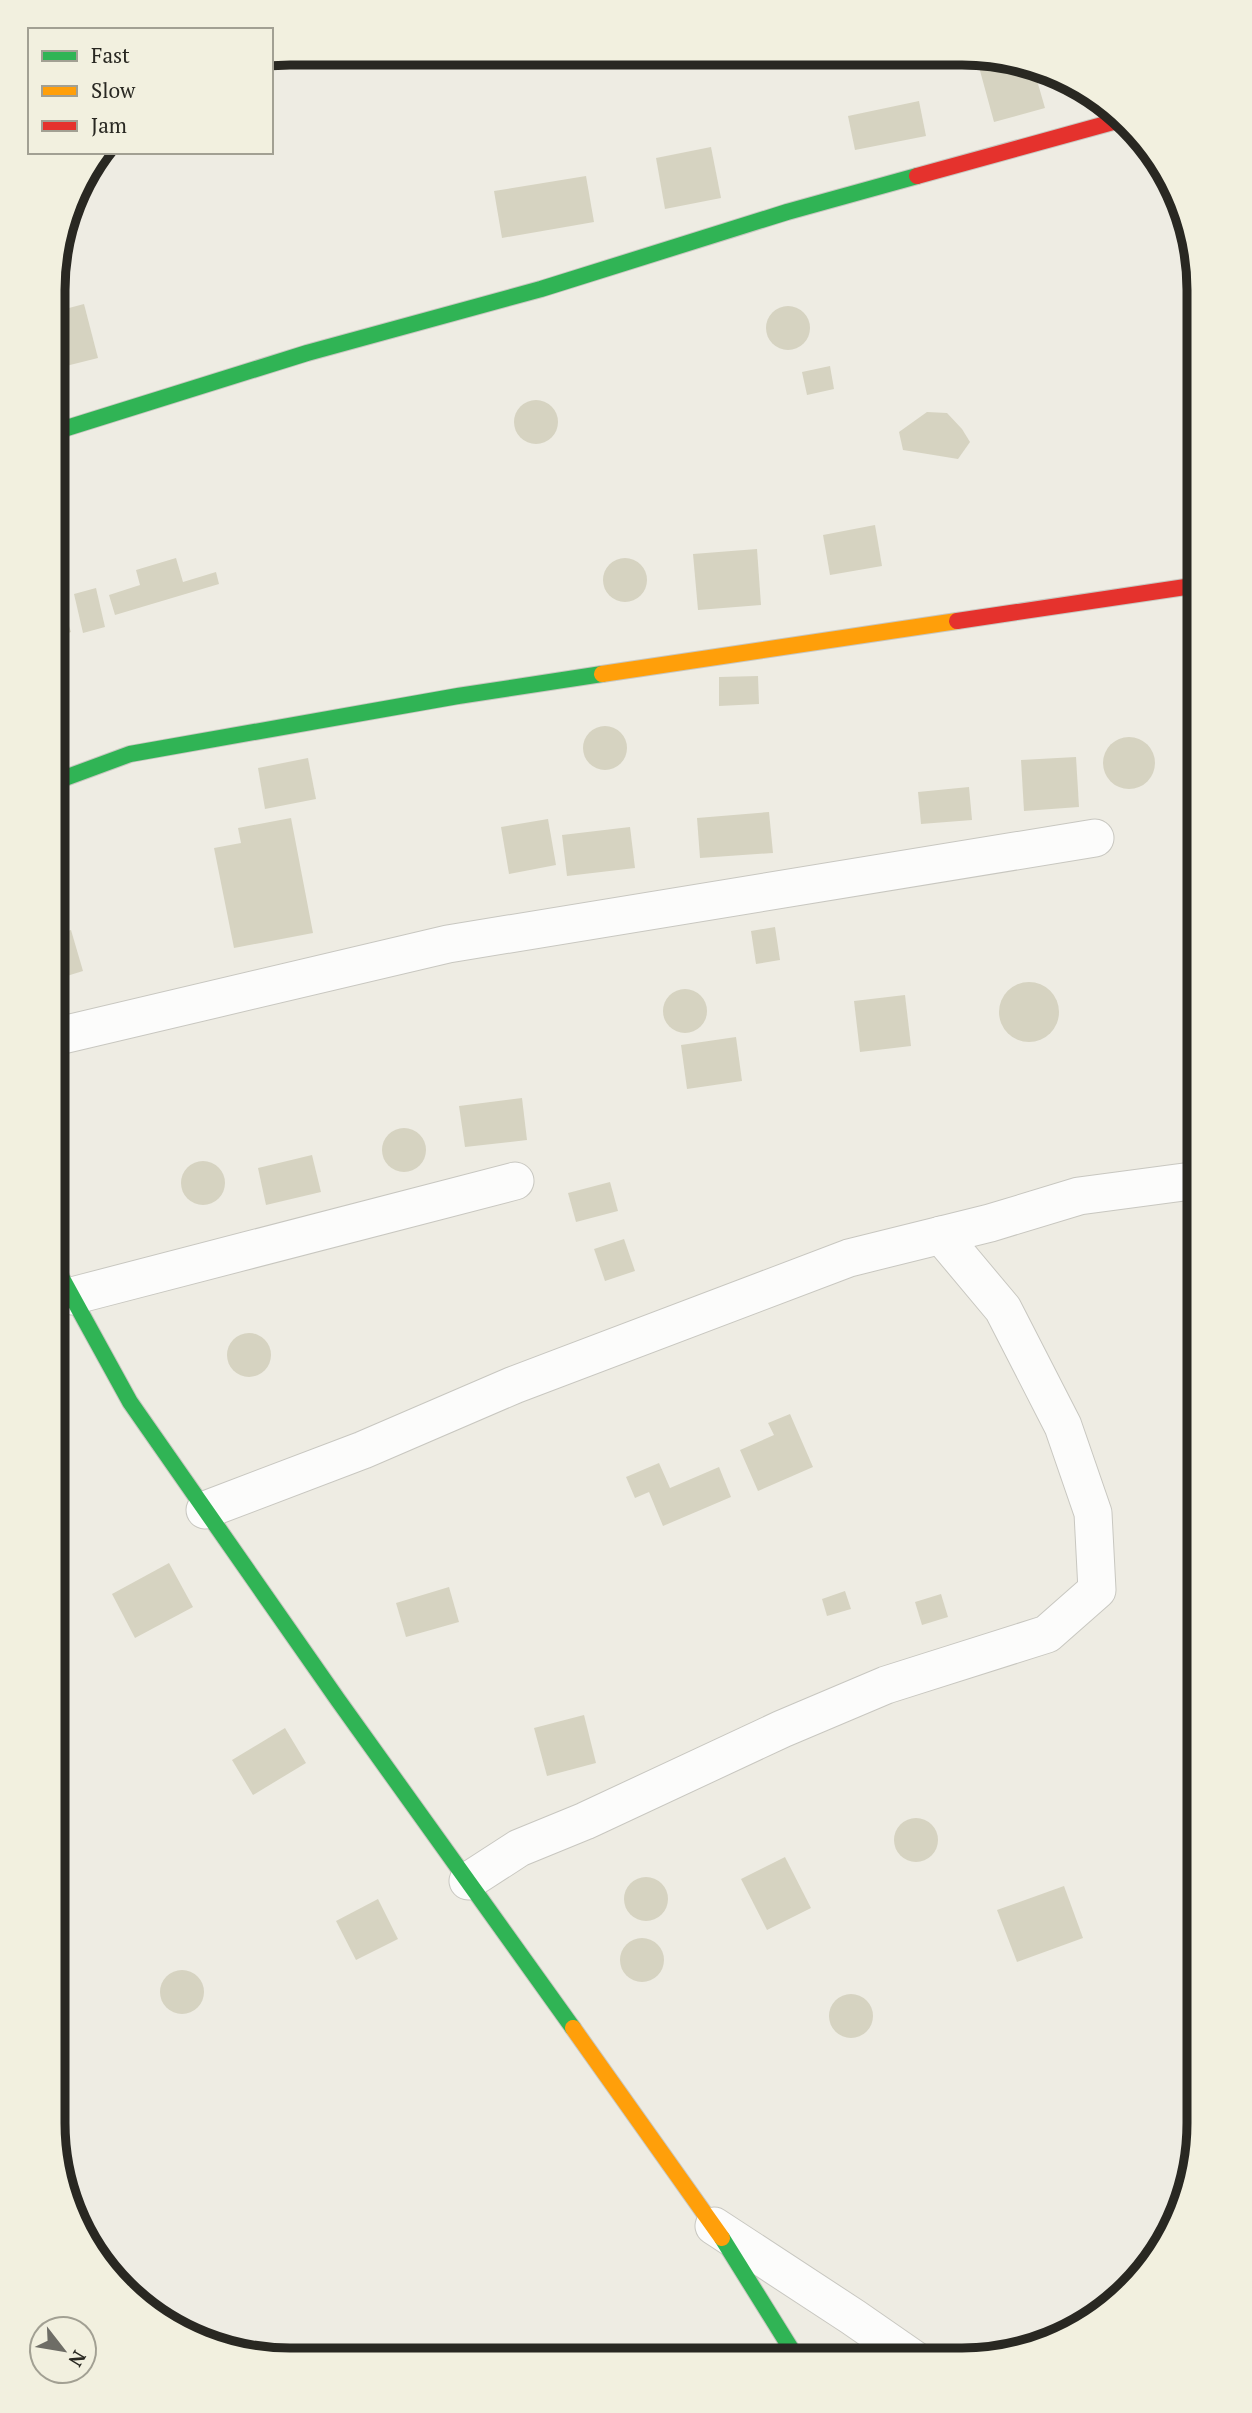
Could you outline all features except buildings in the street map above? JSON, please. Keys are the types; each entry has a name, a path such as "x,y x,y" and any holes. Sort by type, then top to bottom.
{"street":[{"path":"65,429 307,353 541,289 787,212 1113,122"},
{"path":"65,778 130,754 445,699 1187,587"},
{"path":"65,1034 448,944 1095,838"},
{"path":"72,1296 515,1181"},
{"path":"205,1510 363,1450 514,1385 849,1258 1079,1196 1187,1181"},
{"path":"468,1881 519,1848 585,1821 782,1728 886,1685 1047,1634 1097,1590 1093,1513 1063,1426 1003,1309 941,1235"},
{"path":"65,1283 130,1402 714,2225 790,2348"},
{"path":"714,2225 897,2348"}],"traffic: fast":[{"path":"65,429 307,353 541,289 787,212 917,176"},
{"path":"65,778 130,754 458,696 602,674"},
{"path":"65,1284 130,1402 338,1700 573,2028"},
{"path":"722,2238 791,2348"}],"traffic: slow":[{"path":"602,674 957,621"},
{"path":"573,2028 722,2238"}],"traffic: jam":[{"path":"917,176 1113,122"},
{"path":"957,621 1187,587"}]}
